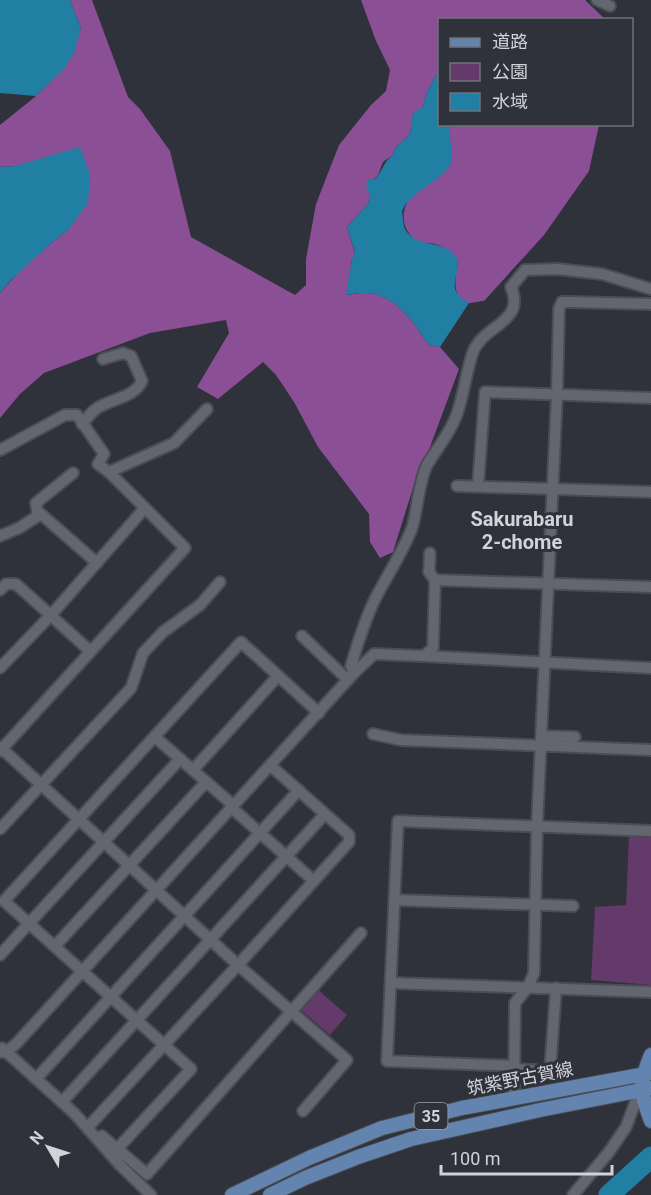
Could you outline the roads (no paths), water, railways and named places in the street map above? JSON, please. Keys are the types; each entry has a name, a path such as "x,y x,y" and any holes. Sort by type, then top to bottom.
{"main road":[{"path":"651,1055 646,1089 651,1121"},
{"name":"筑紫野古賀線","path":"232,1195 381,1124 647,1074"},
{"name":"筑紫野古賀線","path":"270,1195 347,1161 411,1139 646,1089"}],"street":[{"path":"597,0 610,6"},
{"path":"351,676 351,666 371,606 412,528 427,466 457,416 474,349 486,333 511,314 514,296 512,287 525,270 557,269 602,274 651,289"},
{"path":"514,1098 515,1003 528,987 534,973 537,826 543,741 559,309 562,302 651,304"},
{"path":"82,424 91,413 103,405 139,389 142,381 130,356 123,353 103,359"},
{"path":"478,486 485,392 651,398"},
{"path":"109,472 174,443 207,409"},
{"path":"0,450 65,415 77,415 104,454 98,464 109,472 185,548 1,749 210,940 347,1060 303,1112"},
{"path":"38,516 36,503 73,473"},
{"path":"457,486 651,492"},
{"path":"0,668 51,615 144,509"},
{"path":"0,536 19,528 41,514 97,562"},
{"path":"424,656 433,648 435,580 429,572 430,553"},
{"path":"435,580 651,587"},
{"path":"0,829 131,688 143,652 163,632 200,605 220,582"},
{"path":"0,590 6,584 16,584 90,651"},
{"path":"302,636 351,676"},
{"path":"118,1148 191,1070 4,901 241,642 319,713"},
{"path":"151,1195 120,1165 88,1127 2,1050 16,1044 84,972 351,676 374,654 651,668"},
{"path":"193,770 278,676"},
{"path":"374,734 401,741 543,741 651,750"},
{"path":"155,737 314,881"},
{"path":"543,741 575,737"},
{"path":"0,955 180,759"},
{"path":"88,1127 349,842 349,835 271,766"},
{"path":"55,946 206,782"},
{"path":"36,1079 299,790"},
{"path":"62,1102 325,814"},
{"path":"556,988 550,1071 387,1061 398,821 651,831"},
{"path":"395,900 573,906"},
{"path":"98,1139 102,1136 147,1174 361,933"},
{"path":"392,983 651,992"},
{"path":"573,1195 609,1152 626,1127 646,1089"}],"water":[{"path":"0,0 70,0 81,28 74,53 64,69 36,96 0,93"},
{"path":"437,74 438,126 449,126 451,162 443,174 413,196 402,211 404,227 410,235 417,240 446,248 456,258 458,264 456,292 469,303 440,347 429,345 404,312 385,298 361,293 346,295 355,252 347,227 368,204 370,196 366,186 368,180 375,179 393,155 395,148 410,134 413,113 423,107 427,92"},
{"path":"80,147 90,175 88,203 69,229 10,281 0,293 0,167 15,166"}],"waterway":[{"path":"609,1195 651,1157"}],"district":[{"name":"Sakurabaru 2-chome","path":"522,530"}]}
